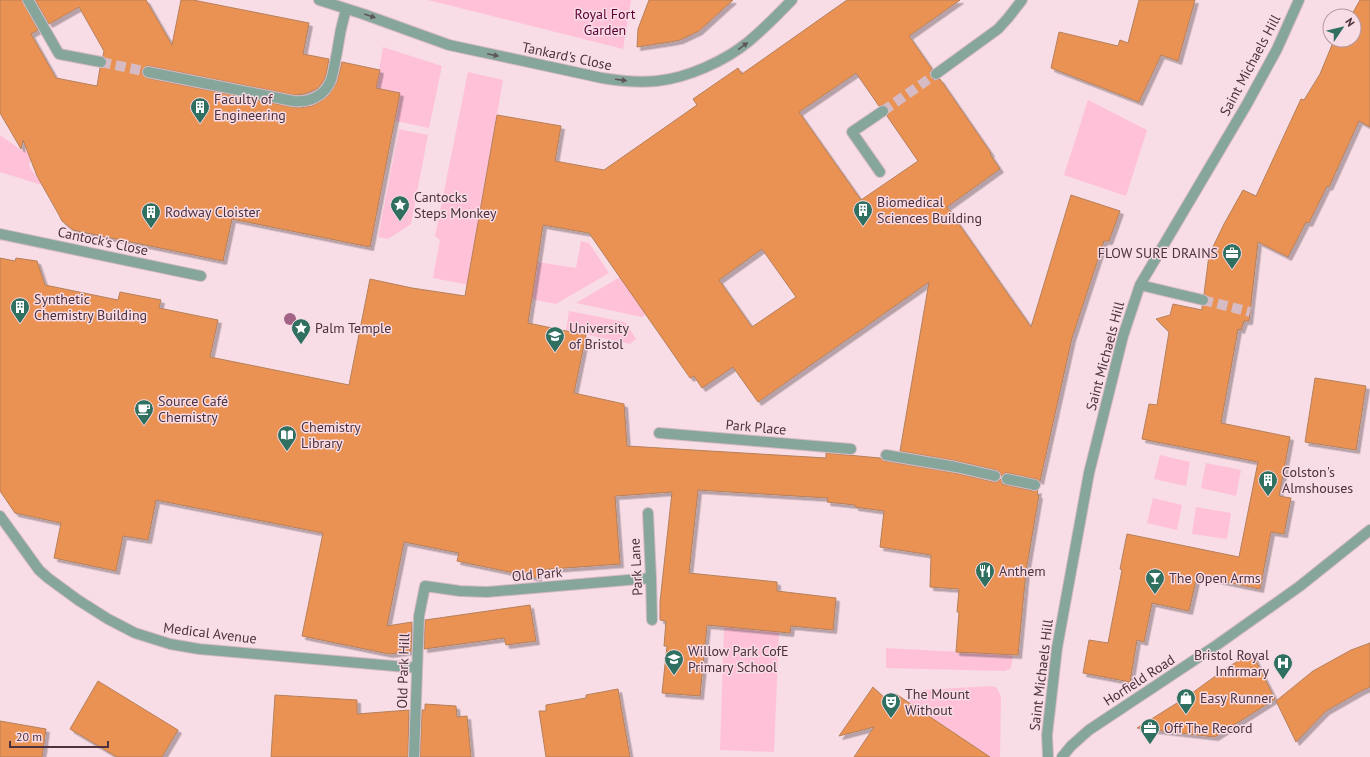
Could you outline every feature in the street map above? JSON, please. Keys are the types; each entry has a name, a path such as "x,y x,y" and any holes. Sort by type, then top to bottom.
{"street":[{"path":"28,0 59,54 102,62"},
{"name":"Tankard's Close","path":"319,0 449,45 602,78 642,82 658,81 676,77 718,61 749,41 792,0"},
{"path":"936,74 998,29 1022,0"},
{"name":"Saint Michaels Hill","path":"1048,757 1047,735 1057,648 1089,473 1123,336 1140,285 1247,104 1277,49 1299,0"},
{"path":"148,72 293,101 300,102 308,100 323,92 332,78 346,9"},
{"path":"880,172 852,132 883,111"},
{"name":"Cantock's Close","path":"0,234 201,276"},
{"path":"1140,285 1203,300"},
{"name":"Park Place","path":"659,432 851,450"},
{"path":"886,455 956,467 995,476"},
{"path":"1007,479 1035,485"},
{"name":"Park Lane","path":"648,513 652,578 652,620"},
{"name":"Medical Avenue","path":"0,516 29,557 48,578 102,615 142,636 170,644 199,649 417,668"},
{"name":"Horfield Road","path":"1062,757 1071,746 1089,730 1214,648 1300,586 1370,530"},
{"name":"Old Park","path":"425,586 460,591 487,592 652,578"},
{"name":"Old Park Hill","path":"414,757 419,616 425,586"}],"green space":[{"name":"Royal Fort Garden","path":"428,0 631,0 623,49"},
{"path":"383,47 442,66 429,128 395,121 400,93 376,88"},
{"path":"468,72 503,80 470,267 489,289 433,278 440,240 435,236"},
{"path":"1088,100 1147,130 1126,196 1064,175"},
{"path":"399,129 428,135 411,224 388,239 378,237"},
{"path":"0,135 21,150 32,152 29,166 42,185 0,172"},
{"path":"581,241 589,243 609,273 556,304 508,294 537,262 576,268"},
{"path":"620,277 646,314 642,317 576,303"},
{"path":"569,311 625,322 636,339 630,344 566,330"},
{"path":"1160,455 1190,462 1186,486 1154,479"},
{"path":"1206,463 1241,470 1236,496 1201,488"},
{"path":"1153,498 1182,505 1177,530 1147,523"},
{"path":"1196,507 1231,513 1227,539 1192,534"},
{"path":"724,627 779,632 774,752 720,750"},
{"path":"886,648 1013,655 1011,668 1005,671 886,668"},
{"path":"992,686 997,688 1001,697 1000,757 990,757 909,702 915,694 924,690"}],"building":[{"name":"Faculty of Engineering","path":"0,0 22,0 38,30 31,34 56,78 97,86 100,68 106,66 107,60 103,56 104,51 79,7 49,24 35,0 146,0 172,45 181,0 193,0 309,23 303,54 329,59 323,82 317,89 304,94 294,95 149,66 146,66 142,70 142,74 147,78 299,108 312,106 329,95 337,82 342,62 380,70 376,88 400,93 370,247 232,219 223,261 73,230 62,221 37,176 23,140 21,149 0,113"},
{"path":"649,0 733,0 699,31 680,40 637,47 638,29"},
{"path":"847,0 960,0 909,36 932,69 930,72 931,77 934,80 940,79 991,153 990,154 1000,169 947,207 1031,327 1071,195 1120,211 1109,241 1104,241 1072,338 1040,481 1008,473 1001,476 1000,472 996,470 957,461 900,451 929,282 758,402 733,367 702,388 694,376 690,378 589,233 543,225 528,323 586,335 574,393 624,404 627,446 826,458 826,453 880,458 885,461 955,473 994,482 1001,479 1002,484 1034,491 1038,490 1037,495 1039,495 1026,571 1018,655 956,652 959,589 930,587 931,555 880,547 884,511 855,507 855,505 827,502 828,498 698,490 689,573 777,582 777,591 836,598 833,630 791,626 790,633 707,625 700,696 662,693 667,646 664,646 666,621 660,620 660,602 672,492 615,496 620,564 537,570 538,578 457,561 459,553 404,542 387,626 412,622 411,651 389,654 302,636 323,533 156,500 148,540 123,536 116,571 54,558 61,523 15,513 0,491 0,258 15,261 16,258 37,261 45,285 118,300 120,292 161,300 159,308 218,320 210,357 349,385 370,279 412,288 465,296 497,115 561,126 555,161 604,170 697,105 693,99 738,68 742,74","holes":["856,73 879,106 883,105 888,107 889,111 887,116 918,161 861,200 799,112","762,249 796,297 752,327 719,280"]},
{"path":"1139,0 1195,0 1178,61 1161,55 1139,102 1051,68 1059,32 1118,46 1120,40 1128,43"},
{"path":"1360,0 1370,0 1370,127 1359,121 1329,187 1327,186 1309,223 1306,222 1288,257 1258,242 1249,321 1244,321 1241,330 1238,329 1221,423 1290,437 1279,496 1291,498 1284,534 1271,532 1260,589 1197,576 1189,611 1152,603 1144,642 1137,640 1130,682 1083,673 1089,640 1108,643 1122,570 1120,569 1127,534 1239,557 1258,462 1142,439 1149,404 1157,405 1169,332 1156,319 1170,315 1173,304 1202,310 1202,306 1208,304 1209,298 1204,294 1209,255 1243,190 1256,196 1301,99 1304,100 1320,74 1331,48 1362,48 1362,8 1356,8"},
{"path":"1315,378 1366,386 1356,450 1305,442"},
{"path":"530,605 536,641 506,645 504,638 424,649 425,620"},
{"path":"1370,643 1370,687 1326,711 1296,742 1276,701 1313,671 1351,650"},
{"path":"1252,653 1275,699 1215,737 1137,728 1193,693 1228,667"},
{"path":"98,681 178,730 162,757 117,757 70,729"},
{"name":"The Mount Without","path":"873,687 890,703 896,694 990,757 854,757 874,727 839,736"},
{"path":"618,689 630,757 546,757 539,711 546,711 546,705 586,698 586,695"},
{"path":"275,695 357,700 357,714 409,710 408,757 271,757"},
{"path":"425,704 456,706 457,717 467,716 471,757 420,757 422,710 425,710"},
{"path":"0,721 46,729 42,757 0,757"}],"tunnel":[{"path":"101,62 148,72"},
{"path":"883,111 936,74"},
{"path":"1203,300 1250,312"}],"place":[{"name":"Faculty of Engineering","path":"200,124"},
{"name":"Cantocks Steps Monkey","path":"400,222"},
{"name":"Biomedical Sciences Building","path":"863,227"},
{"name":"Rodway Cloister","path":"151,229"},
{"name":"FLOW SURE DRAINS","path":"1232,270"},
{"name":"Synthetic Chemistry Building","path":"20,324"},
{"name":"Palm Temple","path":"301,345"},
{"name":"University of Bristol","path":"555,353"},
{"name":"Source Café Chemistry","path":"144,426"},
{"name":"Chemistry Library","path":"287,452"},
{"name":"Colston's Almshouses","path":"1268,497"},
{"name":"Anthem","path":"985,588"},
{"name":"The Open Arms","path":"1155,595"},
{"name":"Willow Park CofE Primary School","path":"674,676"},
{"name":"Bristol Royal Infirmary","path":"1283,680"},
{"name":"Easy Runner","path":"1186,715"},
{"name":"The Mount Without","path":"891,719"},
{"name":"Off The Record","path":"1150,745"}]}
